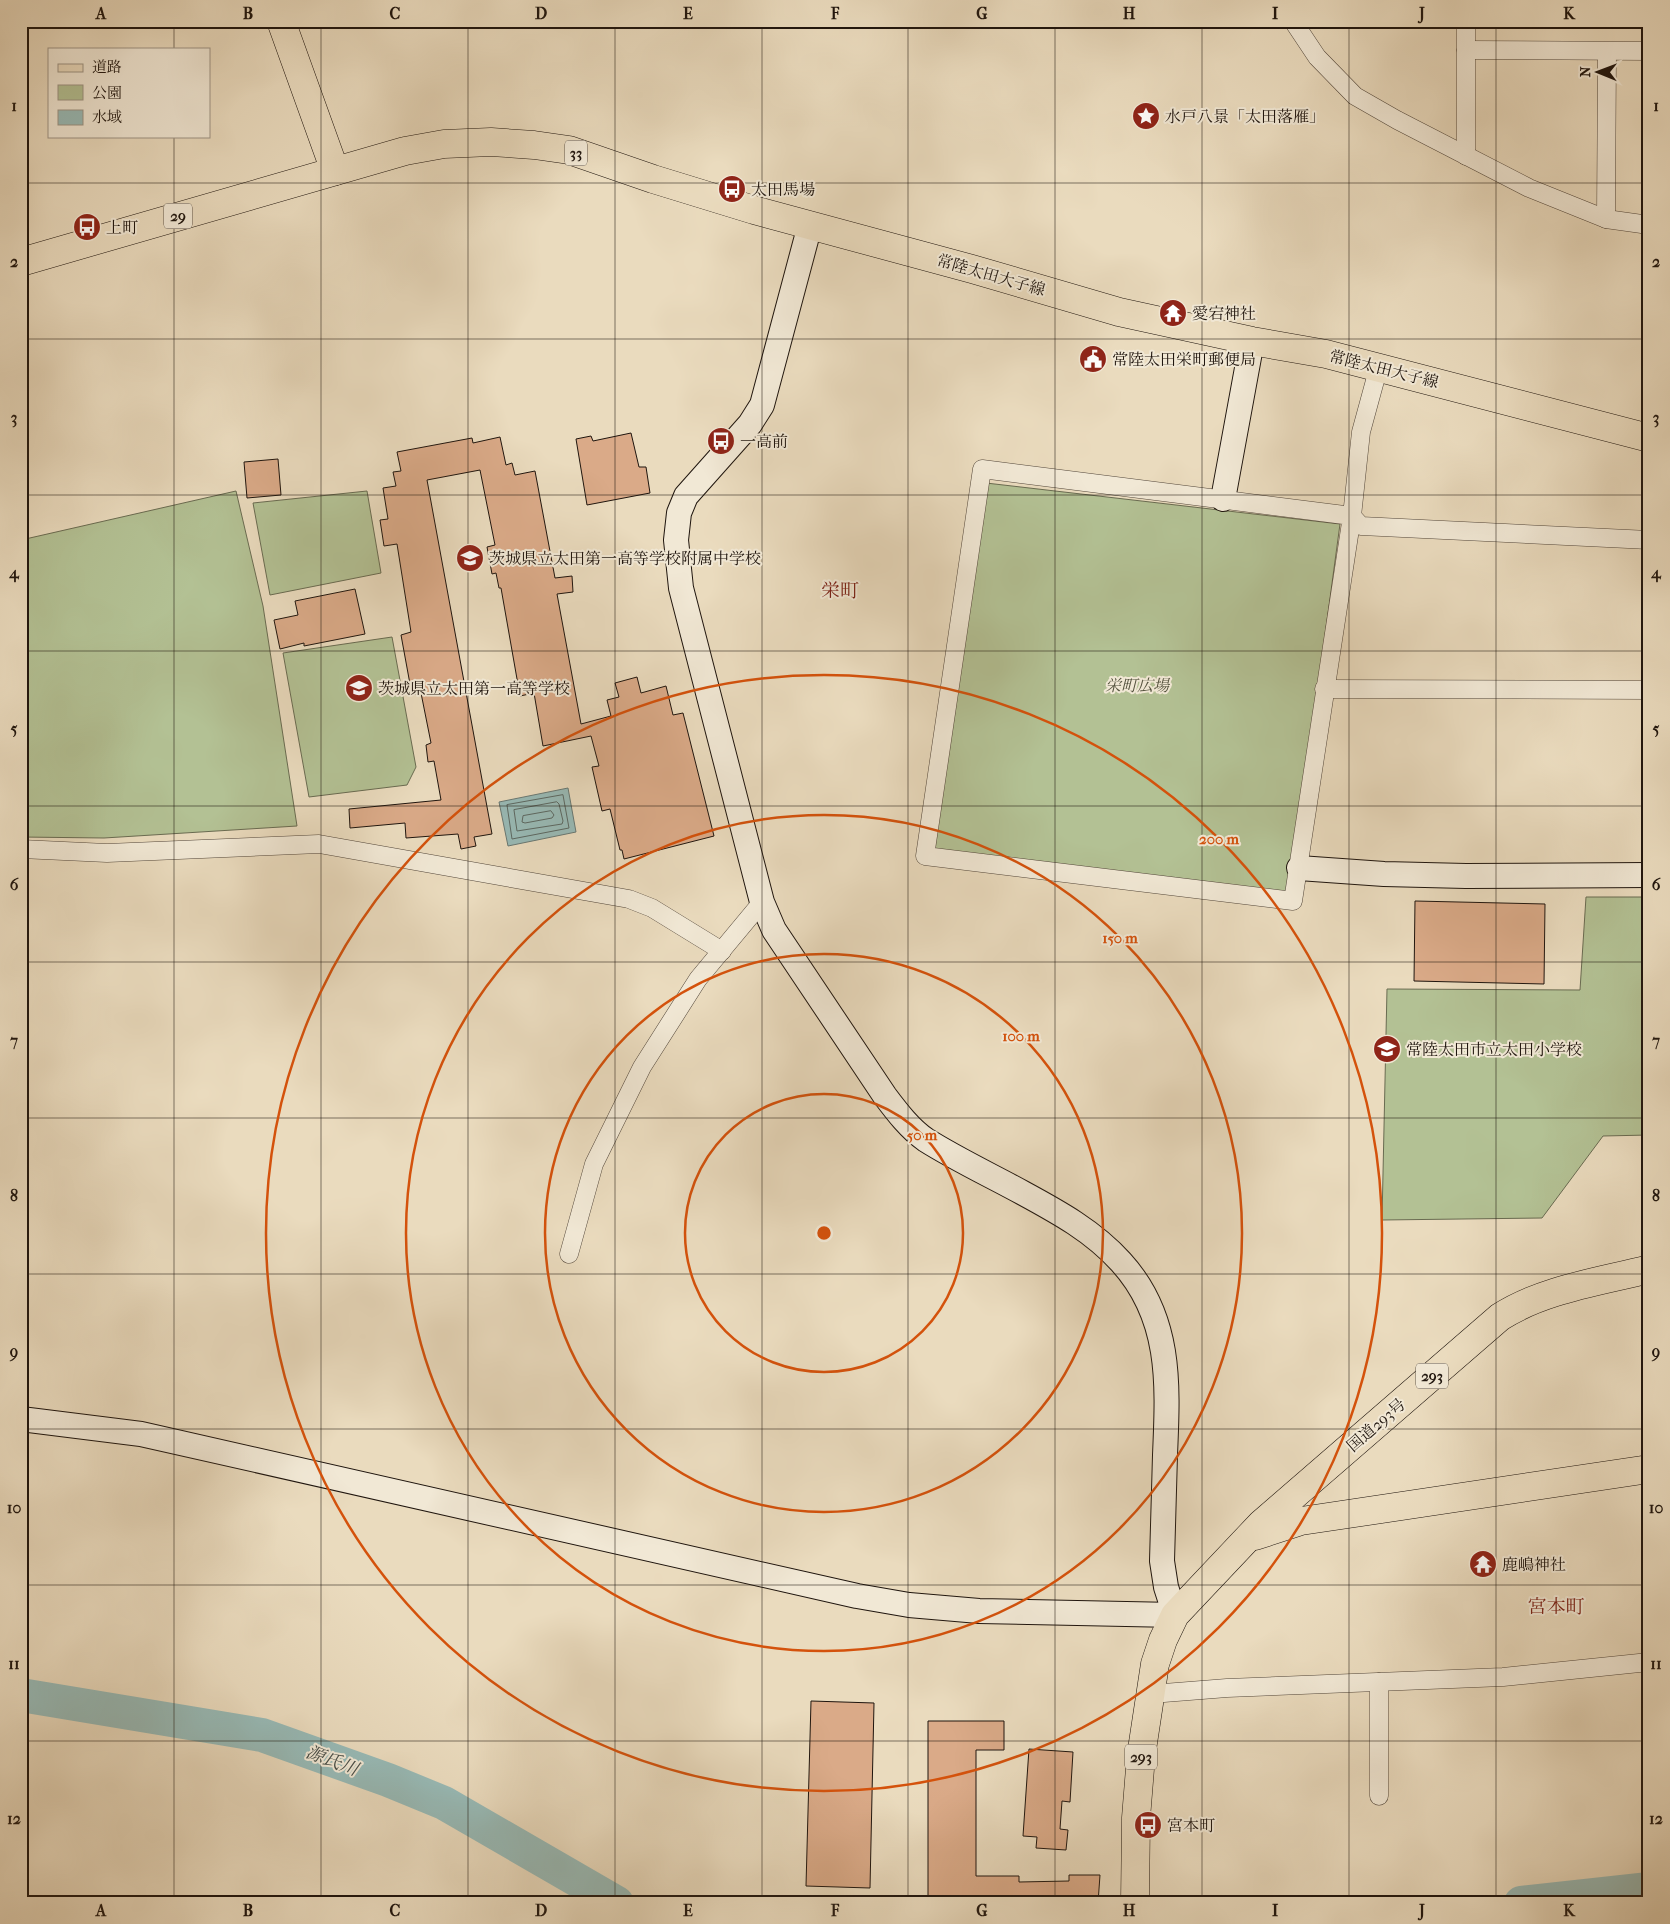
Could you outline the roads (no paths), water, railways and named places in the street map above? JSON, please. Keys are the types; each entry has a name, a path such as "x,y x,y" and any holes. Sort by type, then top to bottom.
{"main road":[{"path":"281,21 335,171"},
{"name":"常陸太田大子線","path":"335,171 405,151 444,144 490,142 569,150 653,179 1119,312 1379,366 1649,438"},
{"name":"29","path":"21,262 335,171"},
{"name":"国道293号","path":"1135,1903 1136,1818 1141,1756 1150,1694 1158,1656 1174,1615 1246,1539 1296,1510 1500,1317 1536,1298 1649,1269"},
{"path":"1296,1510 1649,1469"}],"street":[{"path":"1293,21 1317,57 1355,96 1528,188 1606,219 1649,225"},
{"path":"1466,21 1466,156"},
{"path":"1466,50 1649,51"},
{"path":"1606,219 1607,52"},
{"path":"21,1419 141,1434 858,1596 909,1605 979,1611 1174,1615 1166,1587 1162,1561 1168,1389 1165,1359 1155,1319 1139,1286 1121,1262 1086,1231 1066,1217 926,1140 903,1120 774,930 762,902 681,588 676,540 679,513 686,496 750,424 762,405 810,225"},
{"path":"1223,499 1252,341"},
{"path":"1379,366 1361,432 1352,516 1324,689 1294,901 925,856 982,470 1352,516 1361,526 1649,540"},
{"path":"1324,689 1649,690"},
{"path":"21,849 107,853 319,844 629,899 652,908 722,951"},
{"path":"1299,868 1420,875 1649,874"},
{"path":"569,1254 594,1164 642,1067 698,979 762,902"},
{"path":"1150,1694 1227,1688 1503,1677 1649,1662"},
{"path":"1379,1682 1379,1796"}],"water":[{"path":"568,788 576,832 508,846 499,802"}],"waterway":[{"name":"源氏川","path":"21,1695 262,1735 388,1780 444,1803 617,1903"},
{"name":"源氏川","path":"1521,1903 1649,1889"}],"place":[{"name":"水戸八景「太田落雁」","path":"1146,116"},
{"name":"太田馬場","path":"732,189"},
{"name":"上町","path":"87,227"},
{"name":"愛宕神社","path":"1173,313"},
{"name":"常陸太田栄町郵便局","path":"1093,359"},
{"name":"一高前","path":"721,441"},
{"name":"茨城県立太田第一高等学校附属中学校","path":"470,558"},
{"name":"茨城県立太田第一高等学校","path":"359,688"},
{"name":"常陸太田市立太田小学校","path":"1387,1049"},
{"name":"鹿嶋神社","path":"1483,1564"},
{"name":"宮本町","path":"1148,1825"}],"district":[{"name":"栄町","path":"840,591"},
{"name":"宮本町","path":"1556,1607"}],"park label":[{"name":"栄町広場","path":"1137,685"}]}
